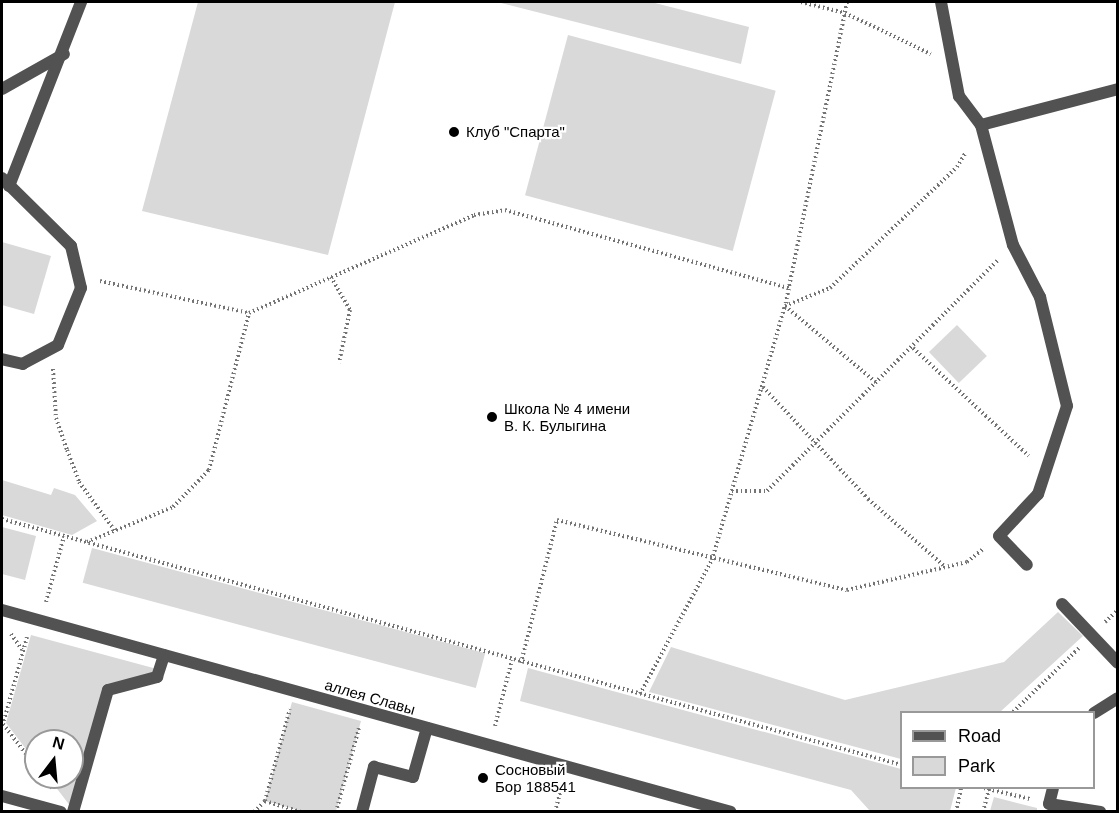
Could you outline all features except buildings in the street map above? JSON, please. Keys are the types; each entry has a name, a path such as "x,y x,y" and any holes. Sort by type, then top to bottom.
{"street":[{"path":"2,359 23,364 58,345 81,288 71,246 5,182 64,54 81,2"},
{"path":"941,2 959,96 981,125 1013,245 1040,297 1066,406 1038,494 999,536 1027,565"},
{"path":"2,89 64,54"},
{"path":"981,125 1118,89"},
{"path":"1062,604 1118,663"},
{"name":"аллея Славы","path":"2,610 427,728 697,807 731,812"},
{"path":"73,812 108,690 157,677 164,655"},
{"path":"1095,712 1118,698"},
{"path":"362,812 374,767 413,777 427,728"},
{"path":"1053,789 1049,804 1100,812"},
{"path":"2,796 61,812"}],"path":[{"path":"801,2 845,13 953,65"},
{"path":"640,694 712,560 785,306 848,2"},
{"path":"785,306 830,288 957,166 981,125"},
{"path":"79,278 164,290 249,313 474,215 505,210 789,288"},
{"path":"732,490 767,491 817,446 1013,245"},
{"path":"331,277 350,310 339,363"},
{"path":"785,306 878,384"},
{"path":"87,543 173,507 209,470 249,313"},
{"path":"58,345 52,392 56,418 79,482 115,531"},
{"path":"913,348 1045,471"},
{"path":"762,387 817,446 945,567"},
{"path":"2,519 521,663 900,764"},
{"path":"521,663 558,520 712,560 848,591 967,562 999,536"},
{"path":"43,612 64,536"},
{"path":"24,752 2,724 28,630"},
{"path":"9,633 23,651"},
{"path":"1014,711 1092,635"},
{"path":"495,728 512,660"},
{"path":"254,812 265,801 292,702"},
{"path":"336,812 361,721"},
{"path":"555,812 565,777"},
{"path":"956,812 961,789"},
{"path":"983,812 989,789 1049,804"},
{"path":"265,801 302,812"}],"green space":[{"path":"198,2 395,2 328,255 142,211"},
{"path":"497,2 651,2 749,27 741,64"},
{"path":"568,35 776,91 733,251 525,195"},
{"path":"2,242 51,256 34,314 2,305"},
{"path":"957,325 987,356 959,383 929,352"},
{"path":"2,480 51,495 54,488 75,495 97,521 72,535 2,515"},
{"path":"2,527 36,536 25,580 2,574"},
{"path":"92,548 485,653 476,688 83,583"},
{"path":"1058,612 1083,636 1001,711 900,711 900,759 649,692 671,647 845,700 1004,662"},
{"path":"31,635 157,669 155,675 107,689 84,764 84,729 24,729 24,746 6,723"},
{"path":"528,668 900,769 900,789 956,789 950,811 870,811 851,790 520,701"},
{"path":"292,702 361,721 336,811 302,811 265,801"},
{"path":"57,789 76,789 71,807"},
{"path":"994,797 1037,808 1037,811 990,811"}],"place":[{"name":"Клуб \"Спарта\"","path":"454,132"},
{"name":"Школа № 4 имени В. К. Булыгина","path":"492,417"},
{"name":"Сосновый Бор 188541","path":"483,778"}]}
